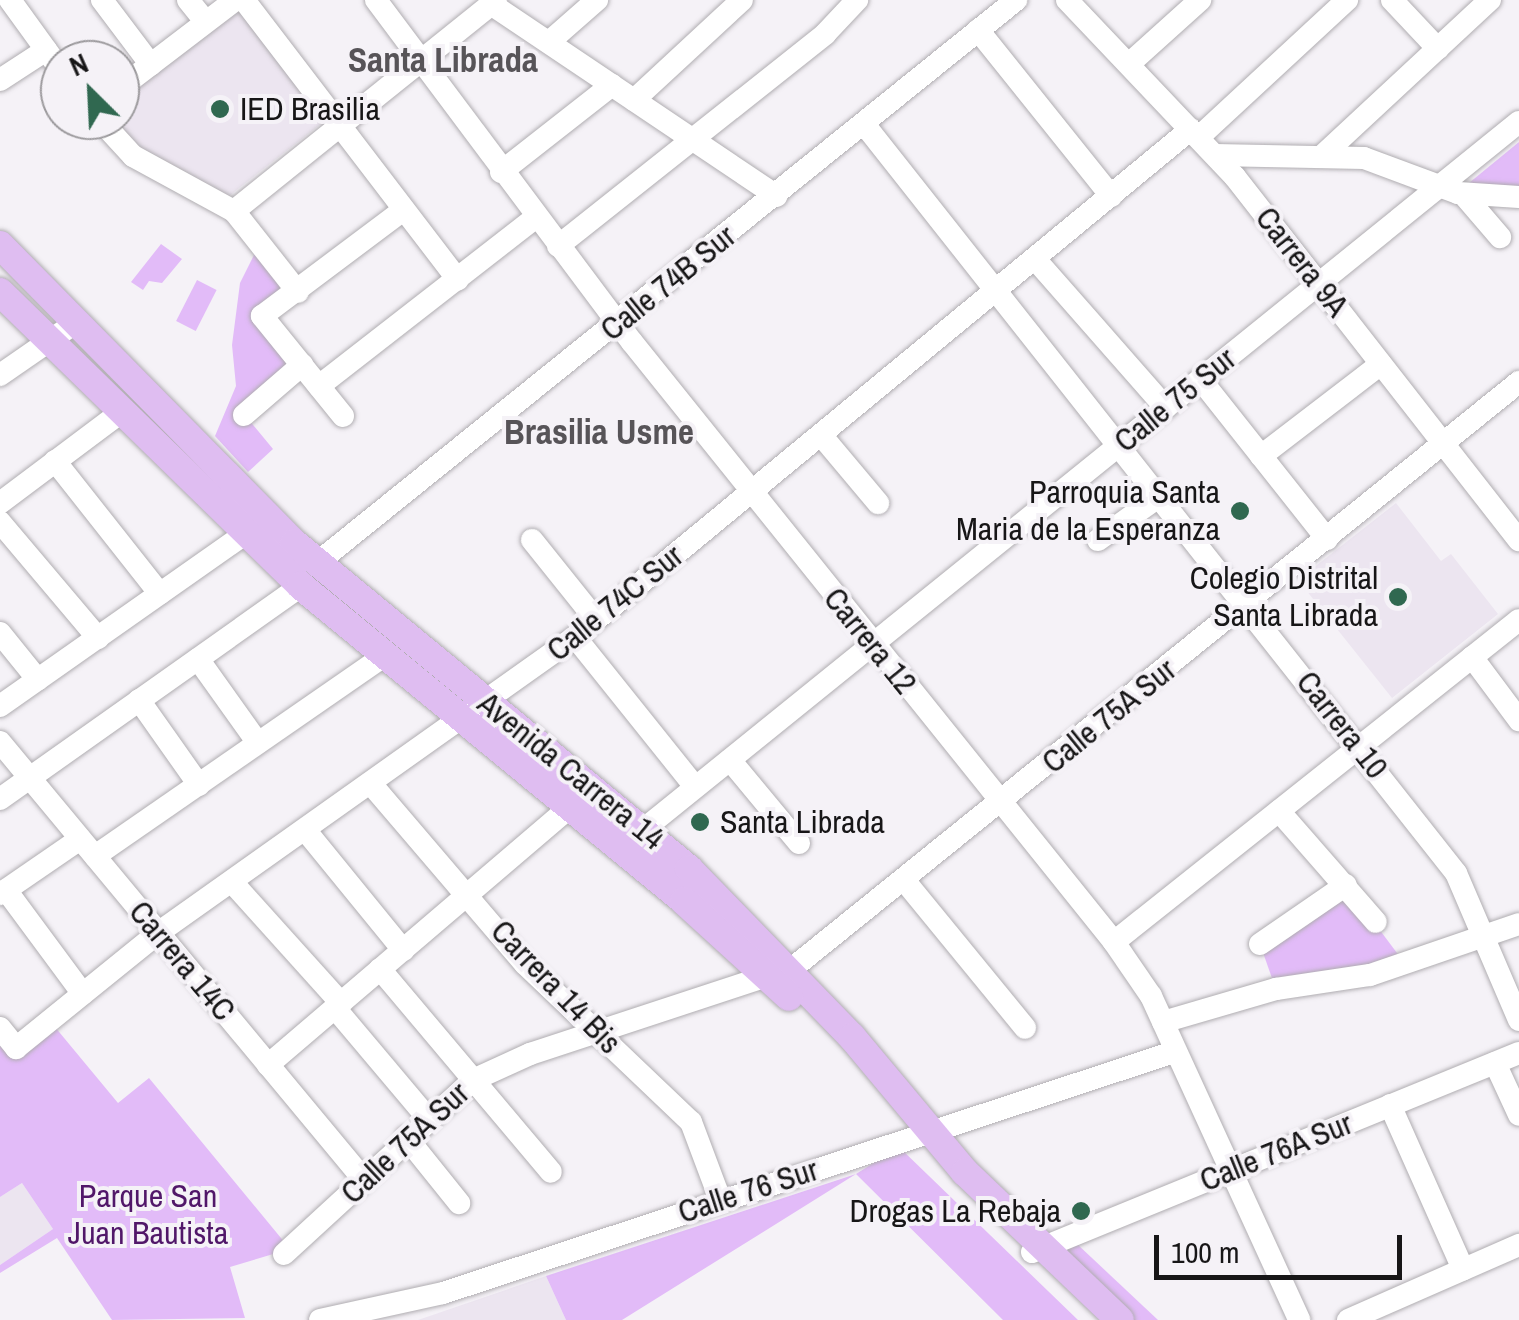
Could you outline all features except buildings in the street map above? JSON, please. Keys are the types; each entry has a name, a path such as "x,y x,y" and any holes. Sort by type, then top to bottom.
{"main road":[{"name":"Avenida Carrera 14","path":"0,245 384,656 475,711 644,828 922,1135 1038,1249 1120,1320"},
{"name":"Avenida Carrera 14","path":"0,292 246,534 309,574 475,711 570,807 778,974"},
{"name":"Avenida Carrera 14","path":"1038,1249 1100,1320"}],"street":[{"path":"10,0 40,41"},
{"path":"102,0 150,64"},
{"path":"188,0 206,22"},
{"path":"140,72 235,0"},
{"path":"244,0 337,130 458,280"},
{"name":"Carrera 12","path":"376,0 558,246 872,645 1114,942 1163,1022 1228,1172 1299,1320"},
{"path":"548,42 597,0"},
{"path":"634,100 742,0"},
{"path":"558,246 694,140 857,0"},
{"name":"Calle 74B Sur","path":"0,799 198,659 309,574 1016,0"},
{"name":"Carrera 9A","path":"1067,0 1215,155 1519,540"},
{"path":"1129,64 1200,0"},
{"name":"Calle 74C Sur","path":"0,1028 16,1048 158,932 372,785 575,637 1111,196 1195,133 1347,0"},
{"path":"1392,0 1438,49"},
{"path":"1323,156 1490,0"},
{"path":"234,211 494,2 777,196"},
{"path":"978,30 1111,196"},
{"path":"0,80 40,64"},
{"path":"501,172 612,85"},
{"name":"Calle 75 Sur","path":"644,828 1519,122"},
{"name":"Carrera 10","path":"864,124 1248,603 1456,873 1519,1020"},
{"path":"118,140 133,156 234,211 298,292"},
{"path":"1215,155 1323,156 1381,163 1462,194 1519,198"},
{"path":"1462,194 1500,237"},
{"path":"343,416 262,316 402,212"},
{"path":"318,386 536,217"},
{"path":"1035,259 1166,408"},
{"path":"0,375 75,323"},
{"path":"1262,456 1381,364"},
{"path":"244,414 302,365"},
{"path":"1201,380 1327,539"},
{"name":"Calle 75A Sur","path":"284,1254 426,1116 472,1080 598,1032 778,974 1002,804 1519,382"},
{"path":"0,503 121,412"},
{"path":"821,434 878,502"},
{"path":"56,462 160,594"},
{"path":"1098,540 1161,495"},
{"path":"0,522 98,638"},
{"path":"0,706 246,534"},
{"path":"532,540 596,620"},
{"path":"1114,942 1519,620"},
{"path":"0,633 38,680"},
{"path":"575,637 695,787"},
{"path":"83,994 3,892 199,784 384,656"},
{"path":"1472,657 1519,720"},
{"path":"198,659 258,743"},
{"path":"140,700 199,784"},
{"name":"Carrera 14C","path":"0,742 364,1180"},
{"path":"730,760 799,843"},
{"name":"Carrera 14 Bis","path":"372,785 524,964 691,1122 720,1199"},
{"path":"268,1065 570,807"},
{"path":"1278,811 1376,922"},
{"path":"306,831 403,950"},
{"path":"904,880 1025,1028"},
{"path":"232,882 426,1116"},
{"path":"1260,944 1346,885"},
{"path":"1163,1022 1276,989 1370,975 1519,924"},
{"path":"380,969 551,1172"},
{"name":"Calle 76 Sur","path":"320,1320 404,1312 720,1199 1174,1052"},
{"name":"Calle 76A Sur","path":"1038,1249 1519,1053"},
{"path":"1495,1063 1519,1115"},
{"path":"1390,1106 1463,1270"},
{"path":"406,1137 459,1203"},
{"path":"1348,1320 1402,1309 1463,1270 1519,1245"}],"shaded area":[{"name":"IED Brasilia","path":"240,10 327,119 220,203 127,140 140,140 140,84"},
{"name":"Colegio Distrital Santa Librada","path":"1396,503 1441,561 1451,554 1498,614 1392,698 1298,580"},
{"path":"22,1183 53,1229 0,1265 0,1197"},
{"path":"546,1276 566,1320 418,1320"}],"green space":[{"path":"1519,142 1519,187 1469,183"},
{"path":"161,244 182,259 162,283 149,281 143,290 131,282"},
{"path":"255,253 283,291 255,313 297,369 244,414 273,449 248,472 215,436 236,386 232,345 240,283"},
{"path":"197,280 217,290 196,331 176,321"},
{"path":"1346,885 1400,957 1349,973 1273,981 1260,944"},
{"name":"Parque San Juan Bautista","path":"50,1021 118,1103 149,1078 290,1249 230,1267 245,1318 112,1320 57,1238 0,1273 0,1265 53,1229 22,1183 0,1197 0,1028 17,1048"},
{"path":"899,1147 1078,1320 1003,1320 856,1174"},
{"path":"856,1174 622,1320 566,1320 546,1276"},
{"path":"1076,1243 1158,1320 1133,1320 1062,1248"}],"place":[{"name":"IED Brasilia","path":"220,109"},
{"name":"Parroquia Santa Maria de la Esperanza","path":"1240,511"},
{"name":"Colegio Distrital Santa Librada","path":"1398,597"},
{"name":"Santa Librada","path":"700,822"},
{"name":"Drogas La Rebaja","path":"1081,1211"}],"district":[{"name":"Santa Librada","path":"443,60"},
{"name":"Brasilia Usme","path":"599,432"}]}
